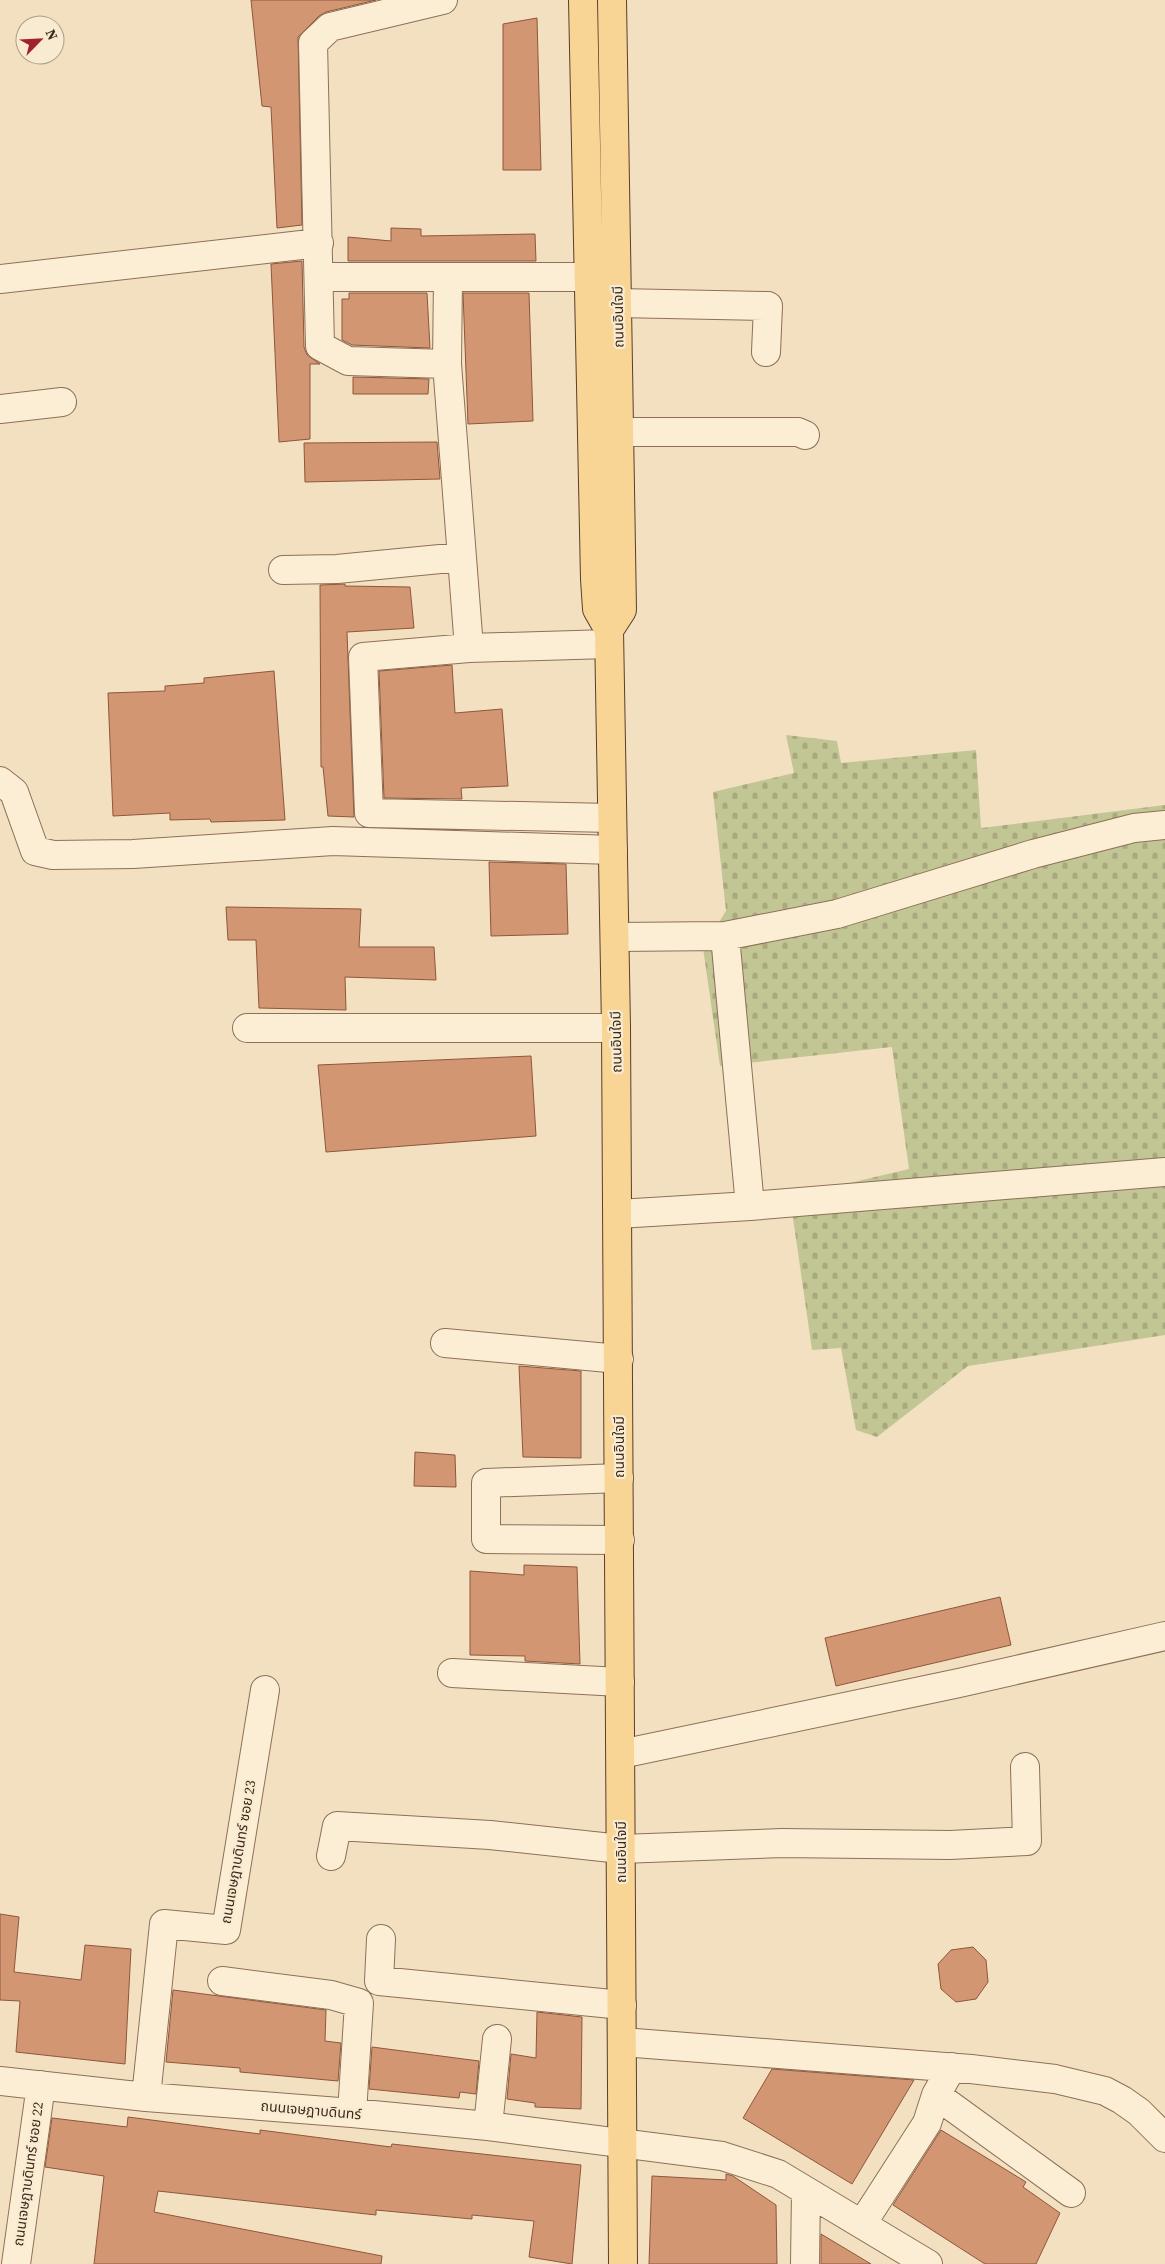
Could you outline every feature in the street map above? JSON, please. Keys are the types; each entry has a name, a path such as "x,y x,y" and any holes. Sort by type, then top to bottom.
{"main road":[{"name":"ถนนอินใจมี","path":"583,0 595,579 597,610 609,637 613,850 618,1214 623,2264"},
{"name":"ถนนอินใจมี","path":"609,637 622,610 612,0"}],"street":[{"path":"443,0 330,27 313,43 320,346 348,361 447,364"},
{"path":"0,279 319,243"},
{"path":"319,278 589,277"},
{"path":"448,278 447,364 469,648"},
{"path":"618,303 768,306 766,352"},
{"path":"0,409 62,402"},
{"path":"620,432 798,432 804,436"},
{"path":"284,570 337,569 461,557"},
{"path":"609,637 363,657 369,813 612,818"},
{"path":"0,781 14,792 35,851 53,855 133,854 333,841 613,850"},
{"path":"614,937 724,936 837,914 1033,854 1134,828 1165,825"},
{"path":"724,936 750,1206"},
{"path":"247,1028 616,1028"},
{"path":"618,1214 750,1206 1165,1172"},
{"path":"445,1343 619,1360"},
{"path":"619,1478 486,1483 486,1539 620,1537"},
{"path":"621,1754 960,1683 1165,1636"},
{"path":"452,1673 620,1682"},
{"name":"ถนนเจษฎาบดินทร์ ซอย 23","path":"146,2097 164,1924 226,1930 264,1690"},
{"path":"331,1856 337,1826 490,1835 621,1849 782,1844 950,1845 1027,1841 1025,1767"},
{"path":"381,1939 379,1981 622,2005"},
{"path":"222,1981 331,1995 359,2003 352,2113"},
{"path":"488,2126 497,2039"},
{"path":"622,2042 952,2068 1055,2079 1105,2091 1122,2100 1139,2112 1165,2138"},
{"path":"862,2224 927,2123 936,2095 952,2068"},
{"name":"ถนนเจษฎาบดินทร์","path":"0,2081 146,2097 488,2126 722,2156 778,2174 928,2264"},
{"name":"ถนนเจษฎาบดินทร์ ซอย 22","path":"16,2264 41,2085"},
{"path":"936,2095 1071,2193"},
{"path":"806,2192 806,2264"}],"green space":[{"path":"786,735 837,741 841,763 976,750 981,828 1165,805 1165,1335 968,1366 877,1437 856,1430 841,1348 812,1350 790,1197 909,1169 892,1047 720,1066 703,948 726,911 713,792 794,773"}],"building":[{"path":"251,0 376,0 326,12 319,16 298,37 302,225 277,228 271,107 262,106"},
{"path":"537,18 541,170 503,170 503,24"},
{"path":"391,228 421,229 421,236 535,234 536,261 348,261 348,237 391,241"},
{"path":"302,261 304,347 307,355 320,364 310,364 310,439 279,442 271,264"},
{"path":"349,293 427,293 430,348 352,345 342,340 342,299 349,299"},
{"path":"463,293 529,293 533,421 468,424"},
{"path":"353,377 429,379 428,394 353,394"},
{"path":"437,442 440,479 305,482 304,443"},
{"path":"345,584 345,586 410,587 414,628 347,632 354,817 328,816 323,767 321,767 320,585"},
{"path":"452,665 455,713 502,709 508,786 461,788 462,799 384,798 379,671"},
{"path":"274,671 285,820 211,822 210,819 170,820 170,813 113,816 108,693 165,691 165,686 204,683 204,678"},
{"path":"489,862 566,864 568,934 491,936"},
{"path":"226,907 361,909 359,947 434,947 436,980 345,977 346,1010 259,1008 256,940 228,940"},
{"path":"531,1056 536,1136 326,1152 318,1065"},
{"path":"519,1366 581,1371 581,1458 523,1457"},
{"path":"415,1452 455,1455 456,1487 414,1486"},
{"path":"524,1565 577,1567 580,1664 525,1661 525,1656 470,1655 470,1571 524,1575"},
{"path":"1000,1597 1011,1645 836,1686 825,1638"},
{"path":"0,1914 19,1917 14,1972 81,1980 85,1945 131,1949 125,2064 16,2052 20,2001 0,2000"},
{"path":"973,1947 986,1960 988,1982 976,1999 956,2002 941,1989 938,1964 951,1950"},
{"path":"173,1990 326,2010 325,2041 341,2043 338,2081 240,2072 240,2068 166,2062"},
{"path":"537,2012 582,2017 581,2109 535,2107 535,2103 507,2099 511,2054 536,2058"},
{"path":"372,2047 479,2061 476,2094 460,2092 459,2098 369,2089"},
{"path":"772,2069 914,2080 852,2184 743,2118"},
{"path":"128,2117 260,2134 260,2130 391,2147 392,2144 581,2165 572,2264 529,2257 534,2221 472,2215 472,2219 376,2210 376,2215 158,2191 154,2212 382,2256 381,2264 94,2264 104,2176 45,2167 52,2118 127,2127"},
{"path":"941,2130 1026,2182 1023,2187 1060,2213 1036,2264 985,2264 893,2205"},
{"path":"726,2174 733,2176 776,2205 777,2264 649,2264 652,2176 726,2180"},
{"path":"821,2234 871,2264 821,2264"}]}
